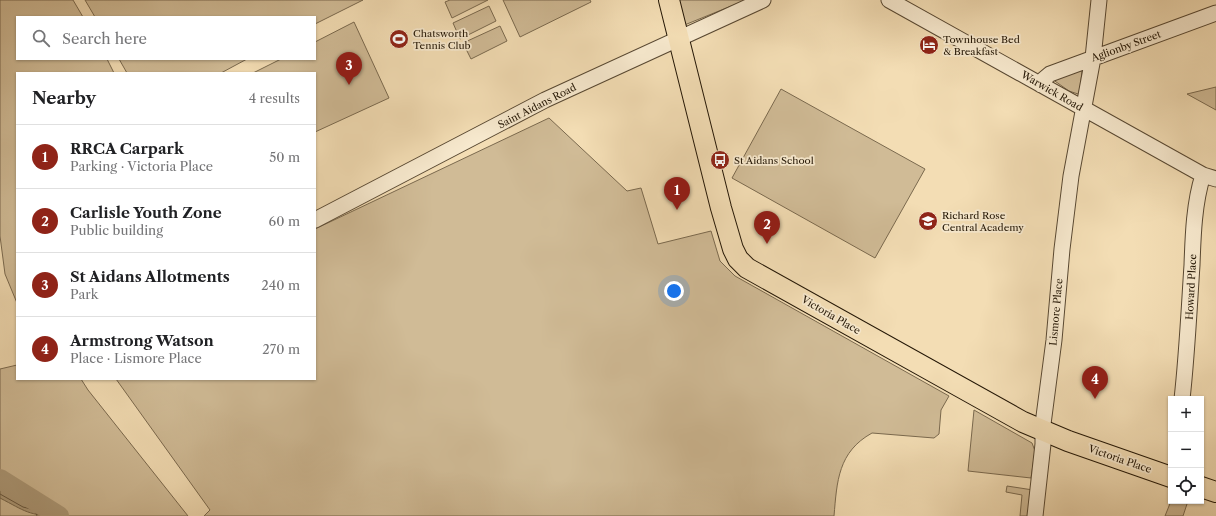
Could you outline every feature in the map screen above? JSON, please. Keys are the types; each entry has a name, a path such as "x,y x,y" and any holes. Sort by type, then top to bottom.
{"main road":[{"name":"Victoria Place","path":"669,0 720,208 733,250 738,259 748,268 1023,422 1043,431 1168,475"},
{"path":"1204,488 1216,492"}],"street":[{"name":"Saint Aidans Road","path":"316,219 545,100 763,0"},
{"name":"Warwick Road","path":"889,0 1209,177"},
{"name":"Lismore Place","path":"1035,516 1054,340 1062,242 1071,176 1093,58 1099,0"},
{"name":"Aglionby Street","path":"1041,85 1044,79 1050,74 1216,14"},
{"name":"Howard Place","path":"1182,396 1199,185 1209,177"}],"shaded area":[{"path":"0,0 73,0 82,16 16,16 16,60 108,60 114,72 16,72 16,301 5,274 0,236"},
{"path":"85,0 363,0 316,24 316,16 94,16"},
{"path":"450,0 488,0 452,18 445,2"},
{"path":"503,0 590,0 591,2 520,37"},
{"path":"673,0 746,0 682,26"},
{"path":"489,6 496,21 460,39 453,23"},
{"path":"354,22 389,98 316,132 316,72 255,72 279,60 316,60 316,41"},
{"path":"500,26 507,41 471,59 463,43"},
{"path":"120,60 245,60 223,72 126,72"},
{"path":"1082,70 1080,91 1078,94 1069,91 1052,79"},
{"path":"1216,87 1216,110 1187,94"},
{"path":"781,89 925,169 875,258 732,178"},
{"path":"549,118 627,191 641,188 658,244 711,231 720,261 735,276 949,396 941,410 939,434 934,438 872,433 861,441 852,449 841,468 836,491 834,516 204,516 210,510 117,380 316,380 316,229"},
{"path":"16,365 16,380 82,380 188,516 0,516 0,369"},
{"path":"974,410 1032,443 1035,451 1031,478 968,471"},
{"path":"1007,486 1033,490 1030,516 1020,516 1022,495 1006,492"},
{"path":"1170,504 1187,504 1183,516 1165,516"}],"water":[{"path":"0,479 59,516 34,514 0,498"}],"waterway":[{"path":"0,479 59,516"}],"place":[{"name":"Chatsworth Tennis Club","path":"399,39"},
{"name":"Townhouse Bed & Breakfast","path":"929,45"},
{"name":"St Aidans Allotments","path":"349,85"},
{"name":"St Aidans School","path":"720,160"},
{"name":"RRCA Carpark","path":"677,210"},
{"name":"Richard Rose Central Academy","path":"928,221"},
{"name":"Carlisle Youth Zone","path":"767,244"},
{"name":"Armstrong Watson","path":"1095,399"}]}
